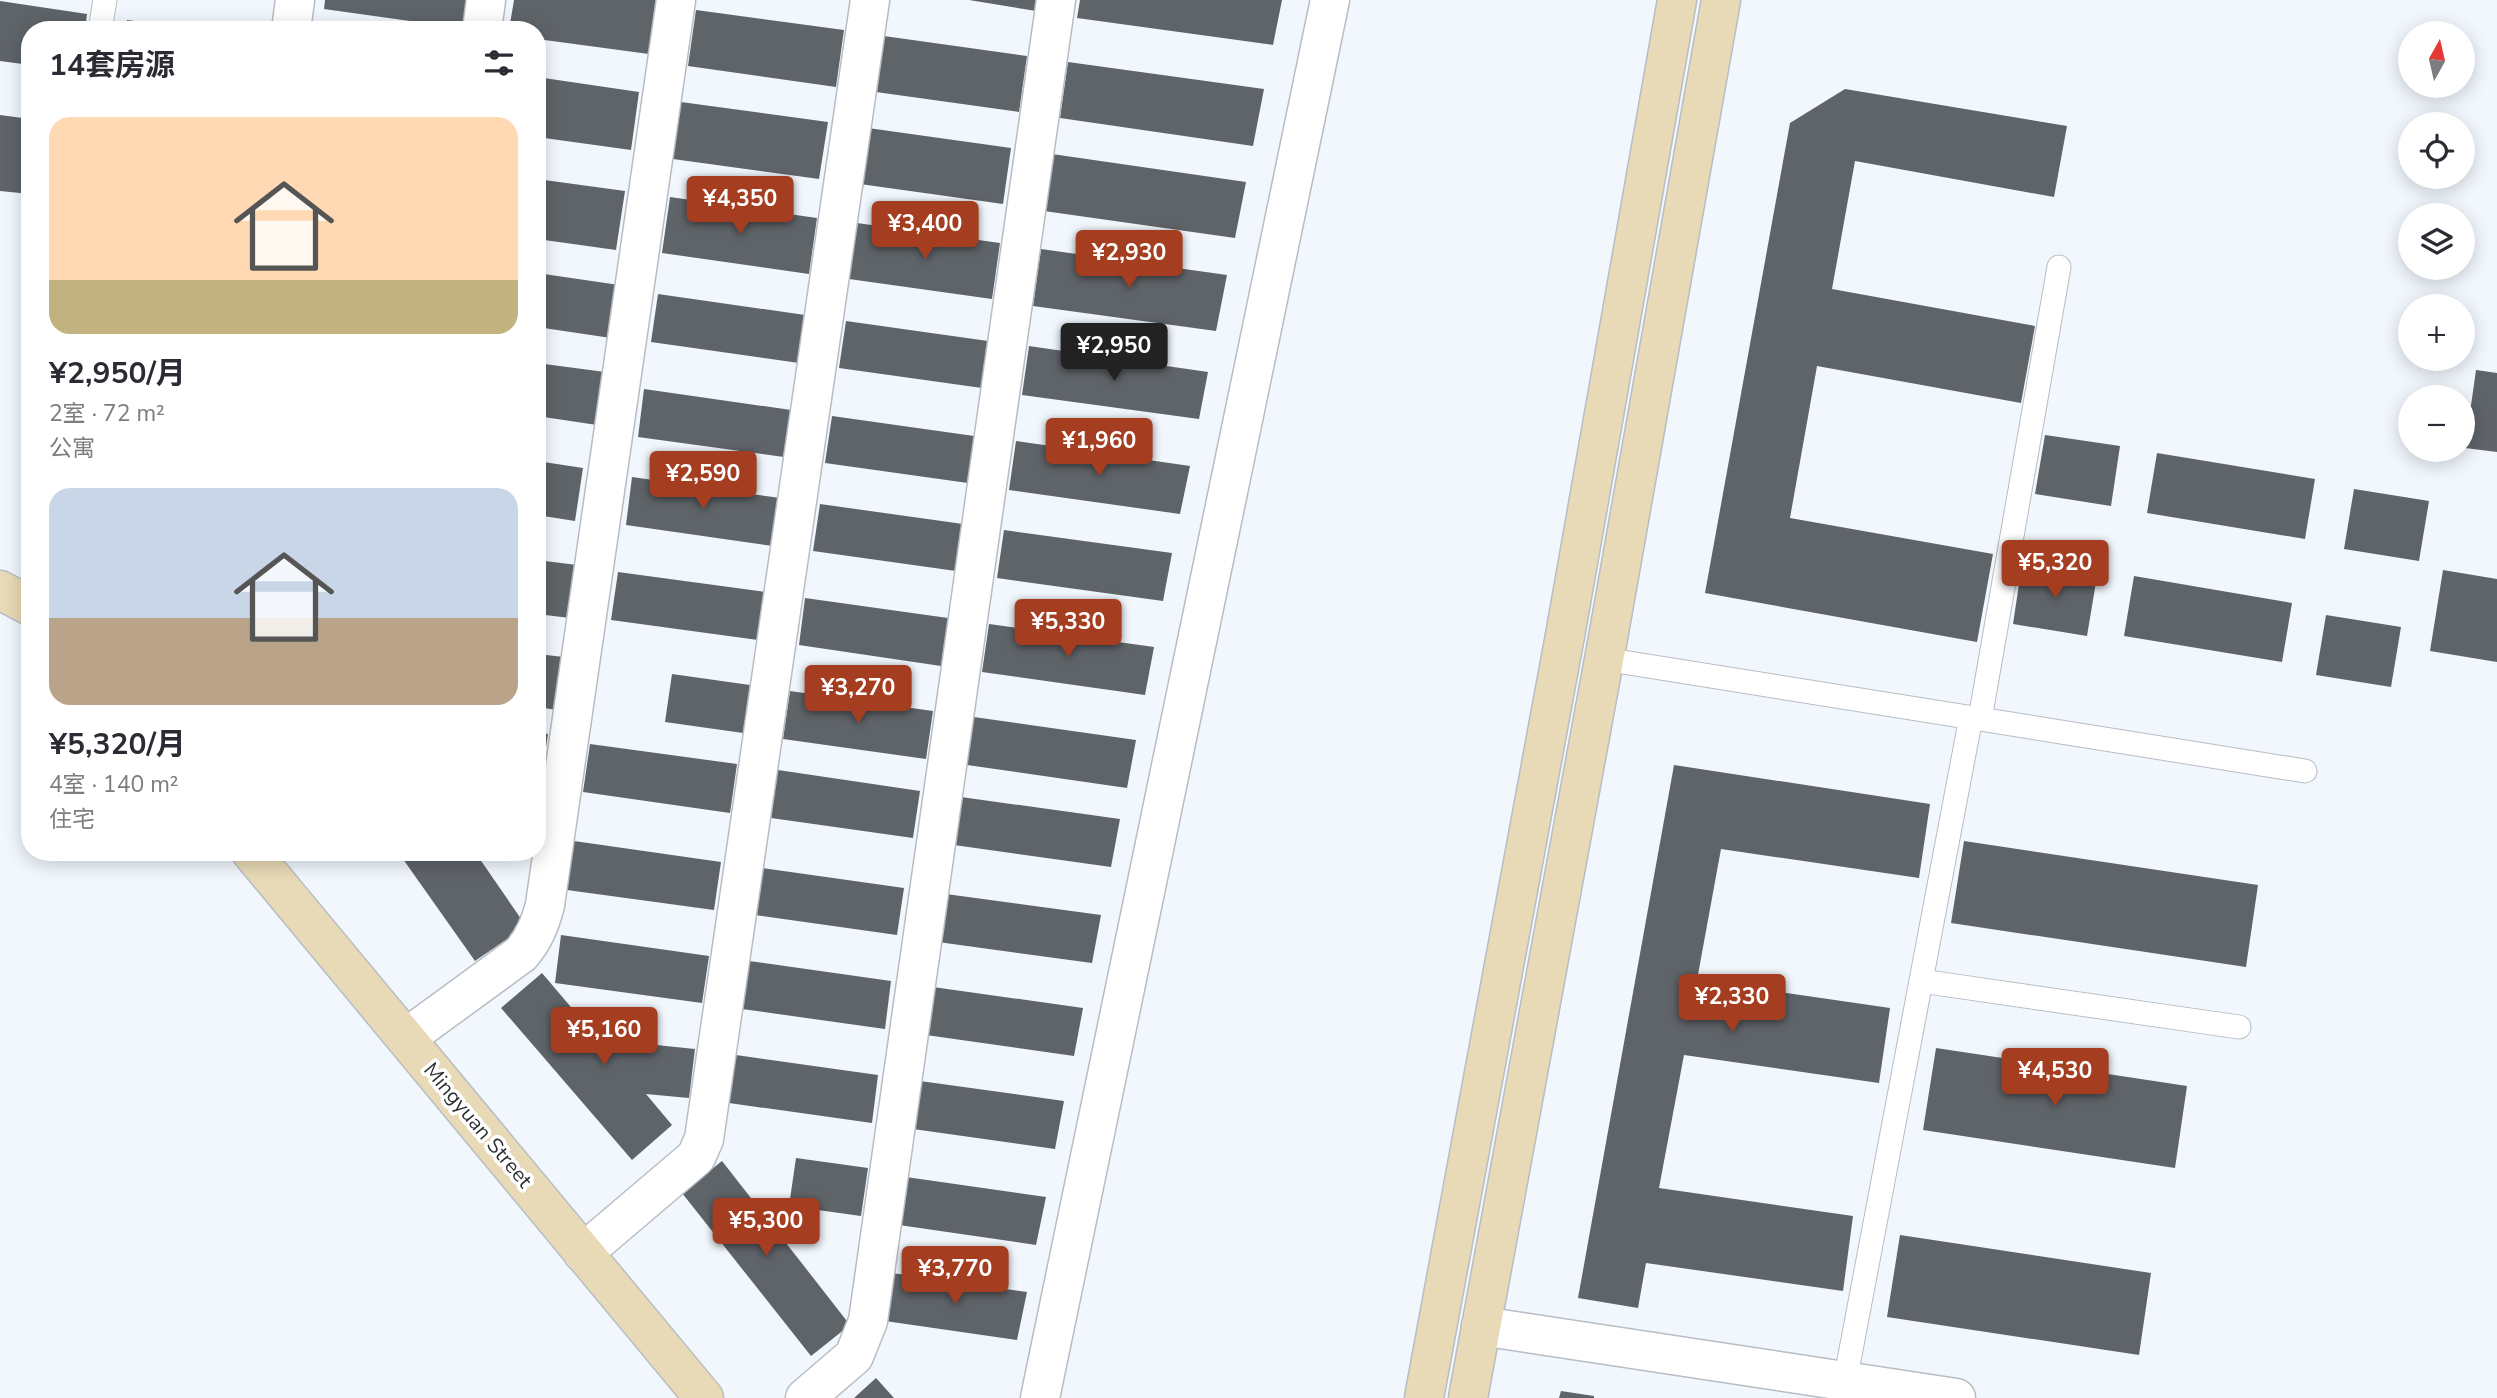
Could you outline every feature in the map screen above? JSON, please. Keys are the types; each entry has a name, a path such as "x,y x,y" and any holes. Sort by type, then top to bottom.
{"street":[{"path":"292,21 295,0"},
{"path":"483,21 486,0"},
{"path":"406,1038 521,954 530,944 539,926 545,905 676,0"},
{"path":"583,1253 696,1157 707,1126 870,0"},
{"path":"805,1398 854,1356 868,1321 1056,0"},
{"path":"1040,1398 1330,0"},
{"path":"1424,1398 1563,643 1677,0"},
{"path":"1468,1398 1604,659 1710,2"},
{"path":"0,590 21,601"},
{"name":"Mingyuan Street","path":"258,861 704,1398"},
{"path":"1481,1325 1844,1390 1956,1398"}],"lane":[{"path":"102,21 105,0"},
{"path":"1844,1390 1921,981 1975,718 2059,267"},
{"path":"1604,659 2305,771"},
{"path":"1921,981 2239,1027"}],"building":[{"path":"325,0 471,0 468,21 410,21 324,9"},
{"path":"514,0 657,0 649,54 546,40 546,21 510,21"},
{"path":"969,0 1038,0 1036,11"},
{"path":"1080,0 1282,0 1273,45 1077,18"},
{"path":"0,1 87,14 86,21 21,21 21,64 0,61"},
{"path":"696,10 844,30 836,87 688,66"},
{"path":"884,36 1027,56 1019,112 876,92"},
{"path":"1068,62 1264,89 1253,146 1060,118"},
{"path":"546,78 639,92 631,150 546,138"},
{"path":"1845,89 2067,126 2054,197 1855,161 1832,289 2035,326 2021,403 1817,366 1790,518 1993,554 1977,642 1705,593 1790,123"},
{"path":"681,102 828,122 819,179 673,159"},
{"path":"0,115 21,118 21,193 0,191"},
{"path":"868,128 1011,148 1003,204 860,184"},
{"path":"1052,154 1246,182 1235,238 1044,211"},
{"path":"546,180 625,191 616,250 546,240"},
{"path":"670,197 817,218 809,274 662,253"},
{"path":"857,223 1000,243 992,299 849,279"},
{"path":"1041,249 1227,275 1216,331 1033,306"},
{"path":"546,274 619,285 611,338 546,328"},
{"path":"658,294 805,315 799,363 651,342"},
{"path":"846,321 988,341 982,388 839,368"},
{"path":"1029,346 1208,372 1199,419 1022,395"},
{"path":"546,364 605,372 597,425 546,417"},
{"path":"2476,370 2497,373 2497,452 2475,449"},
{"path":"644,389 791,410 784,457 638,437"},
{"path":"832,416 974,436 968,483 825,463"},
{"path":"2045,435 2120,446 2111,506 2035,494"},
{"path":"1016,441 1190,466 1180,514 1009,490"},
{"path":"2157,453 2315,479 2305,539 2147,513"},
{"path":"546,462 583,468 575,521 546,516"},
{"path":"632,477 780,498 773,546 626,525"},
{"path":"2354,489 2429,501 2419,561 2344,549"},
{"path":"820,504 963,524 956,571 813,551"},
{"path":"1004,530 1172,553 1163,601 997,578"},
{"path":"546,561 577,565 570,618 546,615"},
{"path":"2022,564 2097,576 2087,636 2013,624"},
{"path":"2443,570 2497,579 2497,662 2430,651"},
{"path":"618,572 765,592 758,640 611,620"},
{"path":"2134,576 2292,603 2282,662 2124,636"},
{"path":"805,598 948,618 941,666 799,645"},
{"path":"2326,615 2401,627 2391,687 2316,675"},
{"path":"989,624 1154,647 1145,695 982,672"},
{"path":"546,655 564,657 557,710 546,708"},
{"path":"672,674 750,685 743,733 665,722"},
{"path":"790,691 933,711 926,759 783,739"},
{"path":"974,717 1136,740 1127,788 967,765"},
{"path":"590,744 737,764 730,813 583,792"},
{"path":"1674,765 1930,804 1919,878 1721,849 1697,980 1890,1008 1879,1083 1684,1055 1659,1188 1853,1216 1843,1291 1646,1263 1638,1308 1578,1298"},
{"path":"778,770 920,791 913,838 771,818"},
{"path":"961,797 1120,819 1111,867 954,845"},
{"path":"574,841 721,862 714,910 567,890"},
{"path":"1964,841 2258,885 2246,967 1951,923"},
{"path":"404,861 481,861 526,926 475,961"},
{"path":"762,868 904,888 897,935 755,915"},
{"path":"946,894 1101,915 1092,963 938,942"},
{"path":"561,935 709,956 702,1003 555,983"},
{"path":"749,961 891,981 885,1029 742,1009"},
{"path":"542,973 598,1039 695,1049 689,1098 646,1094 672,1125 632,1160 501,1008"},
{"path":"933,987 1083,1008 1074,1056 926,1035"},
{"path":"1936,1048 2187,1086 2175,1168 1923,1130"},
{"path":"736,1055 878,1075 872,1123 729,1103"},
{"path":"920,1081 1064,1101 1055,1149 913,1129"},
{"path":"796,1158 868,1168 861,1216 789,1206"},
{"path":"722,1161 850,1325 811,1356 682,1193"},
{"path":"906,1177 1046,1197 1036,1245 899,1225"},
{"path":"1900,1235 2151,1273 2139,1355 1887,1317"},
{"path":"892,1273 1027,1292 1017,1340 885,1321"},
{"path":"876,1378 894,1398 854,1398"},
{"path":"1561,1391 1594,1396 1594,1398 1559,1398"}]}
